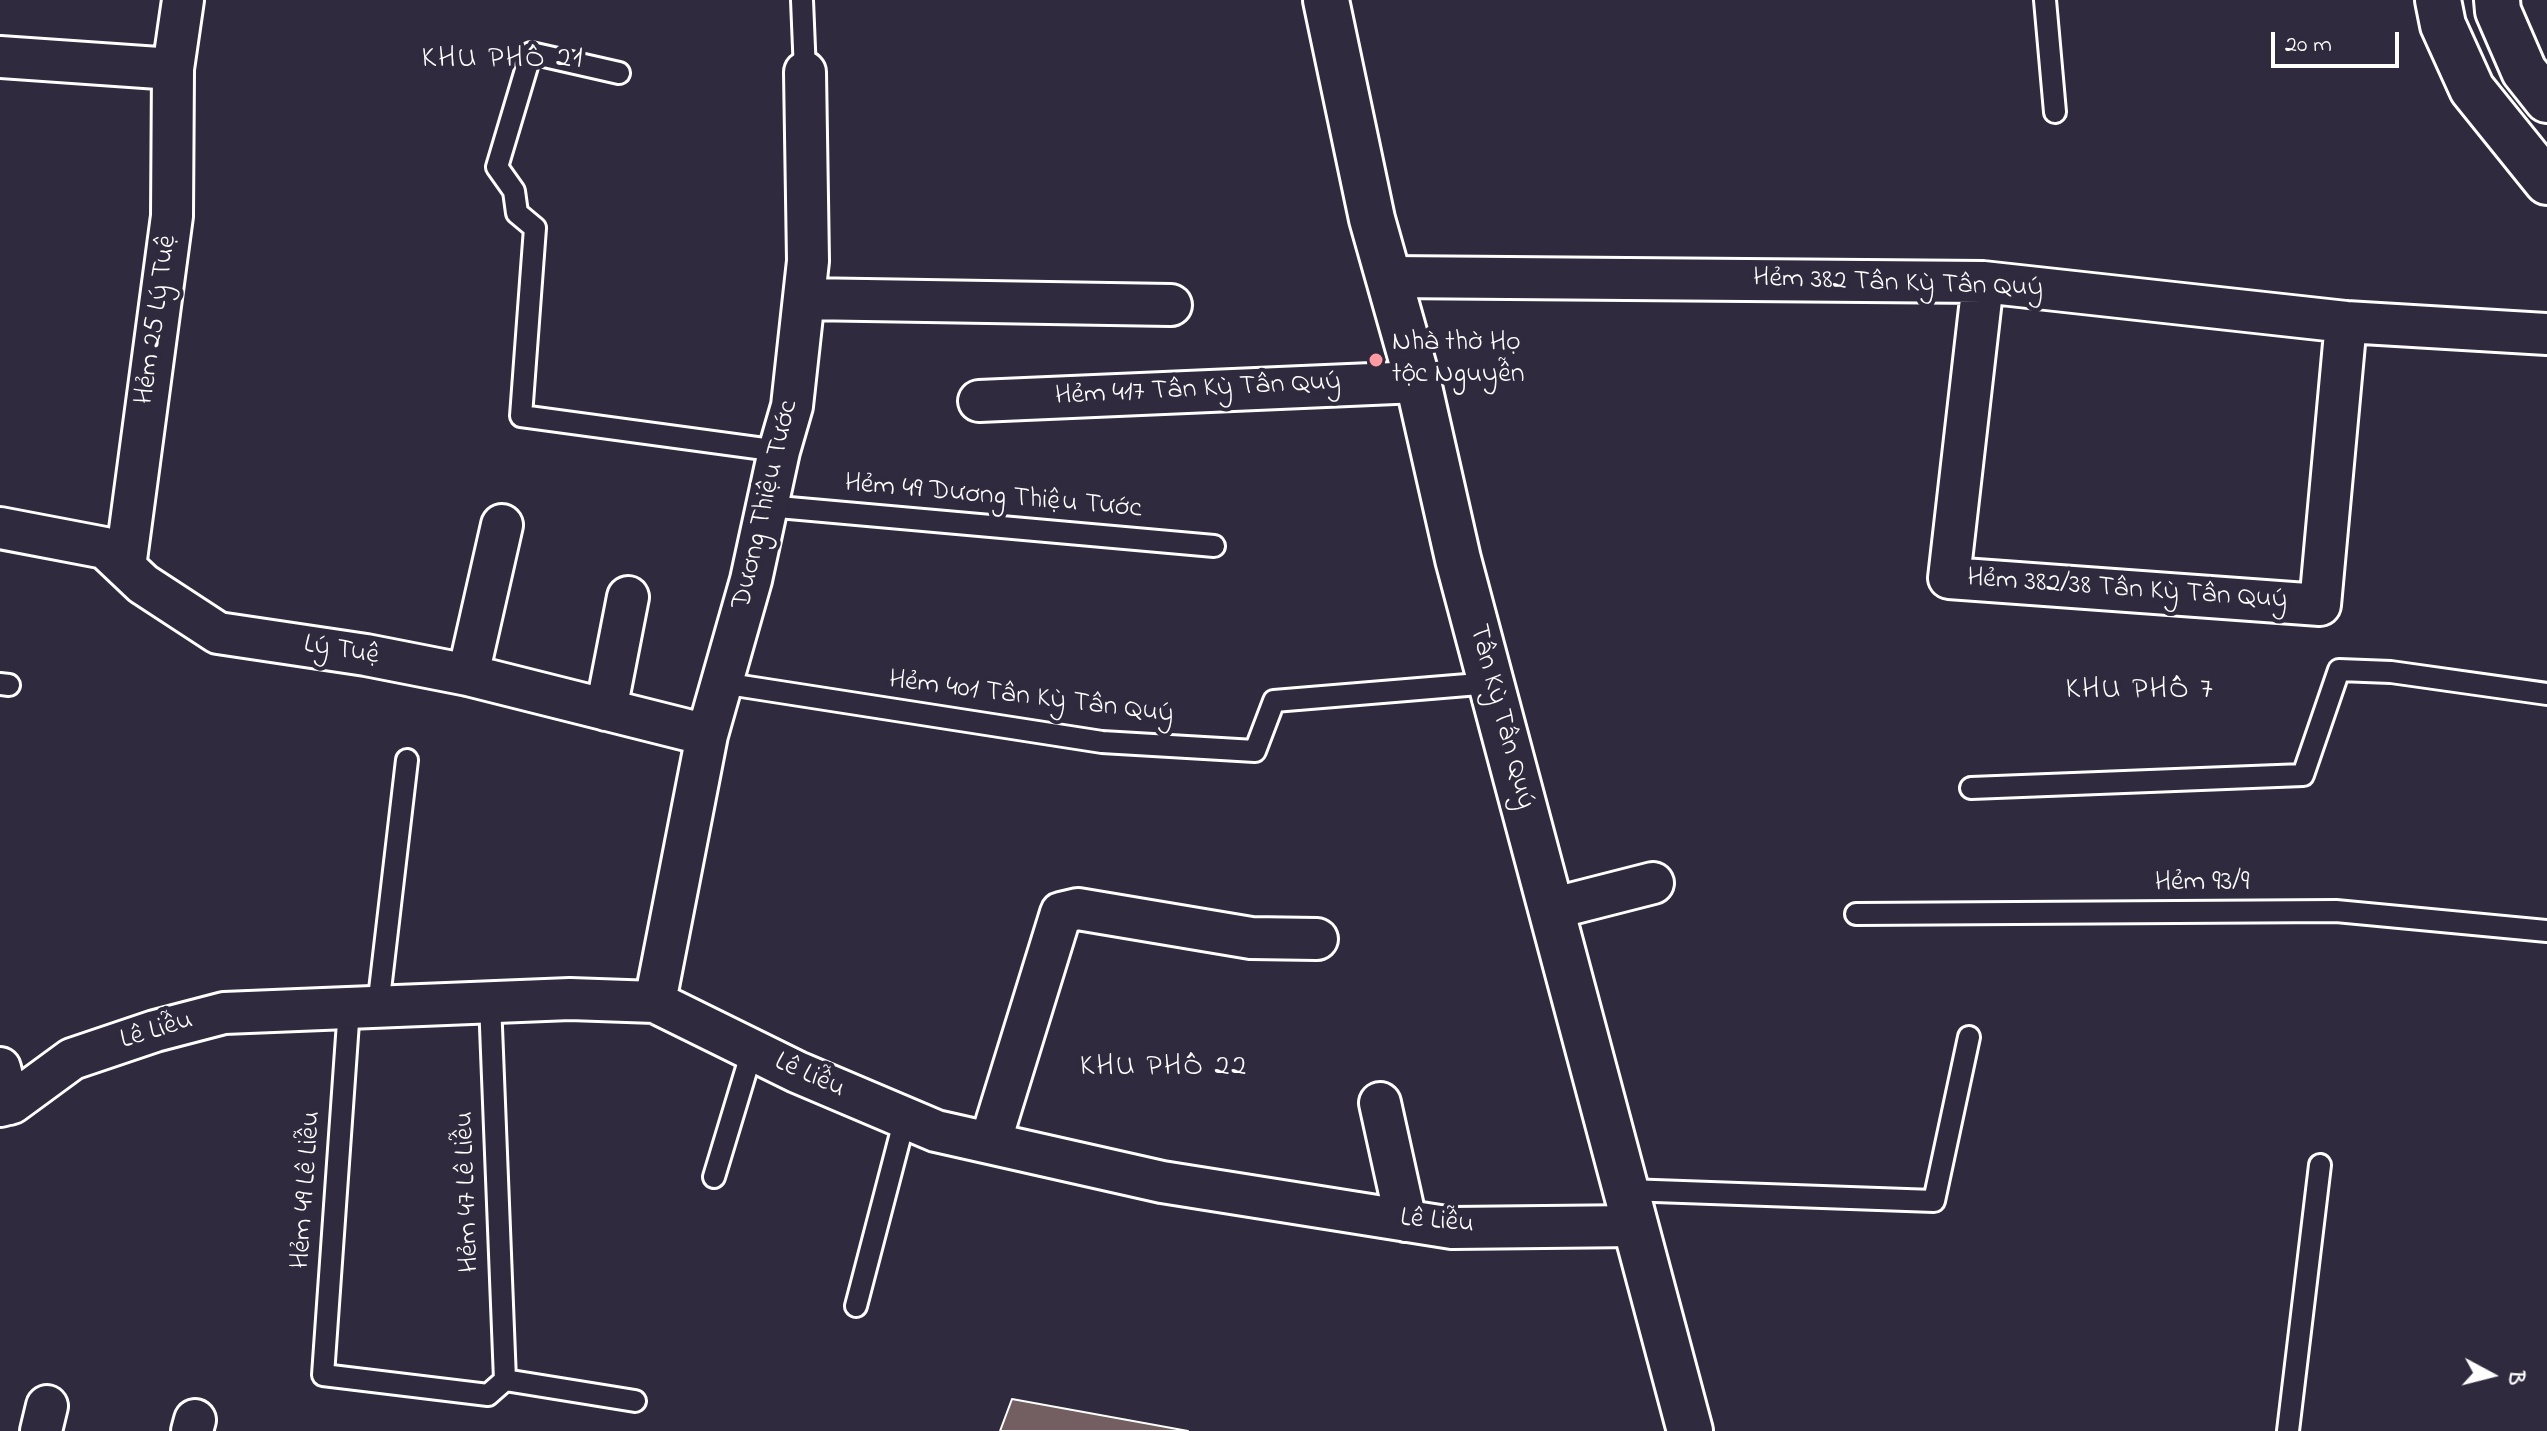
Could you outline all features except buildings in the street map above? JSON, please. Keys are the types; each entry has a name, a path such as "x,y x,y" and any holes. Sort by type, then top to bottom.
{"main road":[{"name":"Tân Kỳ Tân Quý","path":"1326,0 1372,219 1418,382 1458,559 1690,1431"},
{"path":"2438,0 2443,25 2472,89 2547,182"},
{"path":"2497,0 2498,11 2524,71 2547,100"}],"street":[{"name":"Hẻm 25 Lý Tuệ","path":"125,567 172,216 173,69 183,0"},
{"path":"0,57 173,69"},
{"name":"Dương Thiệu Tước","path":"655,1002 707,735 751,580 792,406 808,261 805,72"},
{"name":"Hẻm 382 Tân Kỳ Tân Quý","path":"1390,277 1983,282 2346,322 2547,334"},
{"name":"Hẻm 382/38 Tân Kỳ Tân Quý","path":"1983,282 1949,578 2320,605 2346,322"},
{"path":"804,299 1171,305"},
{"name":"Hẻm 417 Tân Kỳ Tân Quý","path":"979,401 1418,382"},
{"path":"468,675 502,525"},
{"name":"Lý Tuệ","path":"0,528 105,548 143,584 218,633 366,655 468,675 707,735"},
{"path":"606,710 628,597"},
{"path":"1551,909 1653,883"},
{"path":"990,1143 1061,913 1078,909 1251,938 1317,939"},
{"name":"Lê Liễu","path":"3,1093 72,1059 155,1031 224,1013 570,999 655,1002 752,1051 936,1131 1162,1182 1452,1228 1632,1208"},
{"path":"1380,1103 1406,1221"}],"lane":[{"name":"Dương Thiệu Tước","path":"802,0 805,72"},
{"path":"2045,0 2055,112"},
{"path":"619,73 531,53 497,167 514,191 517,213 535,228 521,416 779,451"},
{"name":"Hẻm 49 Dương Thiệu Tước","path":"767,506 1214,546"},
{"path":"1971,788 2303,775 2339,670 2391,672 2547,694"},
{"name":"Hẻm 401 Tân Kỳ Tân Quý","path":"722,683 1102,742 1255,751 1274,701 1491,683"},
{"name":"Hẻm 49 Lê Liễu","path":"407,760 364,1008 323,1375 488,1395 505,1380"},
{"name":"Hẻm 93/9","path":"1856,914 2336,911 2547,931"},
{"name":"Hẻm 47 Lê Liễu","path":"490,1002 505,1380"},
{"path":"1632,1208 1934,1201 1969,1037"},
{"path":"714,1177 752,1051"},
{"path":"856,1306 905,1118"},
{"path":"2288,1431 2320,1165"},
{"path":"505,1380 635,1401"}],"place":[{"name":"Nhà thờ Họ tộc Nguyễn","path":"1376,360"}],"district":[{"name":"KHU PHỐ 21","path":"503,61"},
{"name":"KHU PHỐ 7","path":"2140,692"},
{"name":"KHU PHỐ 22","path":"1164,1069"}]}
